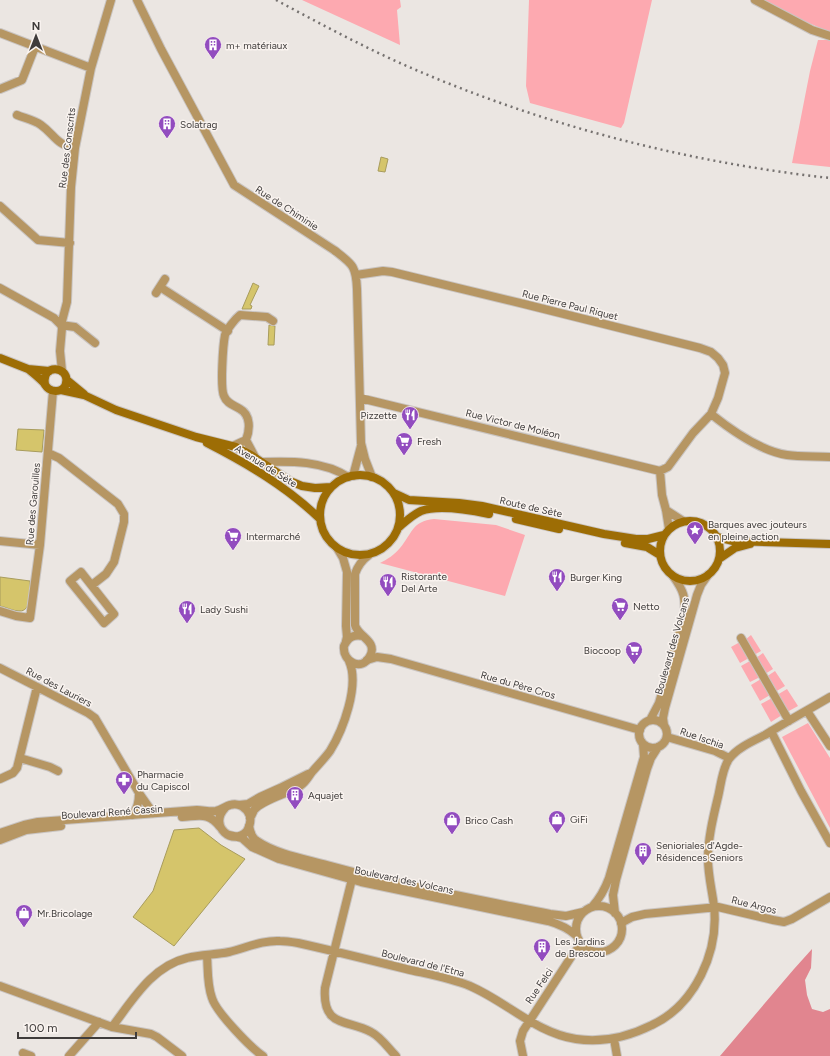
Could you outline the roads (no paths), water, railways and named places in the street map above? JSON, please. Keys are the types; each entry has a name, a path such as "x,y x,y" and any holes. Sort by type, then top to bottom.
{"main road":[{"path":"0,358 28,369 58,369 64,373 67,380 65,386 57,390 46,387 28,369"},
{"path":"44,384 44,377 50,370"},
{"name":"Avenue de Sète","path":"67,380 84,395"},
{"name":"Avenue de Sète","path":"57,390 84,395 116,410 196,437 233,446 255,457 302,486 315,488 331,487"},
{"name":"Avenue de Sète","path":"196,437 231,455 287,490 303,502 320,518"},
{"path":"350,476 372,477 388,486 394,493 399,504 400,516 398,528 394,538 378,551 368,555 358,556 337,548 328,540 322,530 320,518 321,506 325,495 331,487 340,480 350,476"},
{"name":"Route de Sète","path":"394,493 409,500 482,506 604,534 636,539 648,539 666,532"},
{"name":"Route de Sète","path":"398,528 419,512 437,508 458,509 487,513 603,539 647,547 660,555"},
{"path":"684,521 694,521 711,529 717,537 720,548 719,559 715,568 700,580 682,580 673,576 665,568 660,555 660,545 666,532 674,525 684,521"},
{"path":"717,537 733,541 830,544"},
{"path":"719,559 735,548 757,542"}],"street":[{"name":"Rue des Conscrits","path":"60,351 62,335 61,325 68,302 72,174 75,148 90,68 111,0"},
{"name":"Rue de Chiminie","path":"137,0 234,185 334,250 349,262 356,275"},
{"path":"755,0 812,30 830,36"},
{"path":"0,33 90,68"},
{"path":"0,88 22,80 35,47"},
{"path":"17,115 40,125 65,146 75,148"},
{"path":"0,206 38,240 70,243"},
{"name":"Rue Pierre Paul Riquet","path":"356,275 383,271 392,272 700,348 711,352 723,365 725,373 718,398 711,414"},
{"path":"356,275 361,444 372,477"},
{"path":"165,279 158,290 228,332"},
{"path":"0,288 54,318 61,325 75,327 95,342"},
{"path":"233,446 246,440 250,431 248,418 241,410 228,403 222,391 223,353 226,335 236,318 240,315 267,317 273,321"},
{"path":"50,370 60,351"},
{"path":"60,351 62,371"},
{"name":"Rue des Garouilles","path":"0,611 16,616 30,618 40,545 48,453 57,390"},
{"name":"Rue Victor de Moléon","path":"360,398 660,471"},
{"path":"666,532 666,510 662,495 660,471 668,467 693,433 711,414 728,428 771,451 786,455 830,457"},
{"path":"246,440 255,457"},
{"path":"263,462 287,461 315,465 350,476 361,444"},
{"path":"48,453 59,458 118,504 124,514 123,528 114,562 106,574 92,585"},
{"path":"666,510 684,521"},
{"path":"0,541 40,545"},
{"path":"312,772 248,804 234,804 225,808 219,816 220,826 225,832 238,836 247,830 254,810 300,786 306,781 329,752 342,729 352,684 352,666 344,655 343,650 348,637 346,626 347,572 343,558 337,548"},
{"path":"352,684 359,668 372,650 367,638 356,630 355,625 356,574 361,561 368,555"},
{"path":"81,572 92,585 114,614 104,623 70,581 81,572"},
{"name":"Boulevard des Volcans","path":"664,725 663,718 665,708 694,607 701,585 708,575"},
{"name":"Boulevard des Volcans","path":"650,720 659,703 684,616 684,596 681,588 673,576"},
{"path":"346,640 354,636 363,636"},
{"path":"741,638 789,721"},
{"name":"Rue du Père Cros","path":"371,646 378,653 391,659"},
{"name":"Rue du Père Cros","path":"365,661 377,657 391,659 640,730"},
{"path":"349,661 358,664 365,661"},
{"name":"Rue des Lauriers","path":"0,668 95,718 139,793 153,813"},
{"path":"0,780 13,773 17,768 37,687"},
{"path":"730,758 743,747 830,697"},
{"path":"807,711 830,746"},
{"path":"650,720 658,720 664,725 667,728 667,737 651,758 647,769 612,895 615,913 621,923 622,932 619,940 606,951 597,952 589,950 582,944 577,936 576,928 578,919 583,912 592,907 598,900 604,891 609,878 644,757 640,730 645,722 650,720"},
{"path":"771,731 801,791 830,843"},
{"name":"Rue Ischia","path":"667,737 715,751 730,758"},
{"path":"643,744 650,748 658,747"},
{"path":"20,758 58,771"},
{"name":"Boulevard de l'Etna","path":"112,1027 148,982 175,962 186,958 230,952 260,943 279,941 298,943 334,951 455,981 488,995 539,1027 557,1035 595,1041 614,1039 636,1033 656,1023 675,1010 690,993 702,973 710,952 714,930 714,907 709,879 708,844 723,777 730,758"},
{"path":"132,815 136,811 139,793"},
{"path":"239,805 247,810 250,822"},
{"name":"Boulevard René Cassin","path":"0,833 24,824 38,822 197,810 216,811 225,808"},
{"name":"Boulevard René Cassin","path":"0,840 26,830 39,828 123,820 198,816 207,816 214,820 225,832"},
{"name":"Boulevard des Volcans","path":"250,822 251,834 256,841 264,845 304,859 363,875 550,914 566,916 583,912"},
{"name":"Boulevard des Volcans","path":"225,832 242,838 252,847 279,859 352,880 548,921 570,930 577,936"},
{"path":"352,880 325,988 324,999 327,1009 334,1017 342,1023 371,1032 396,1056"},
{"name":"Rue Argos","path":"621,923 632,917 645,914 714,907 725,908 784,922 830,897"},
{"path":"592,907 600,906 608,908 615,913"},
{"name":"Rue Felci","path":"522,1056 520,1041 528,1020 573,954 582,944"},
{"path":"207,955 212,999 217,1009 263,1056"},
{"path":"0,986 112,1027 151,1034 182,1056"},
{"path":"69,1056 99,1022"},
{"path":"614,1039 616,1056"}],"railway":[{"path":"276,0 353,41 400,63 451,85 557,122 610,137 720,162 830,178"}],"place":[{"name":"m+ matériaux","path":"213,60"},
{"name":"Solatrag","path":"167,139"},
{"name":"Pizzette","path":"410,430"},
{"name":"Fresh","path":"404,456"},
{"name":"Barques avec jouteurs en pleine action","path":"695,545"},
{"name":"Intermarché","path":"233,551"},
{"name":"Burger King","path":"557,592"},
{"name":"Ristorante Del Arte","path":"388,597"},
{"name":"Netto","path":"620,621"},
{"name":"Lady Sushi","path":"187,624"},
{"name":"Biocoop","path":"634,665"},
{"name":"Pharmacie du Capiscol","path":"124,795"},
{"name":"Aquajet","path":"295,810"},
{"name":"GiFi","path":"557,834"},
{"name":"Brico Cash","path":"452,835"},
{"name":"Senioriales d'Agde- Résidences Seniors","path":"643,866"},
{"name":"Mr.Bricolage","path":"24,928"},
{"name":"Les Jardins de Brescou","path":"542,962"}]}
